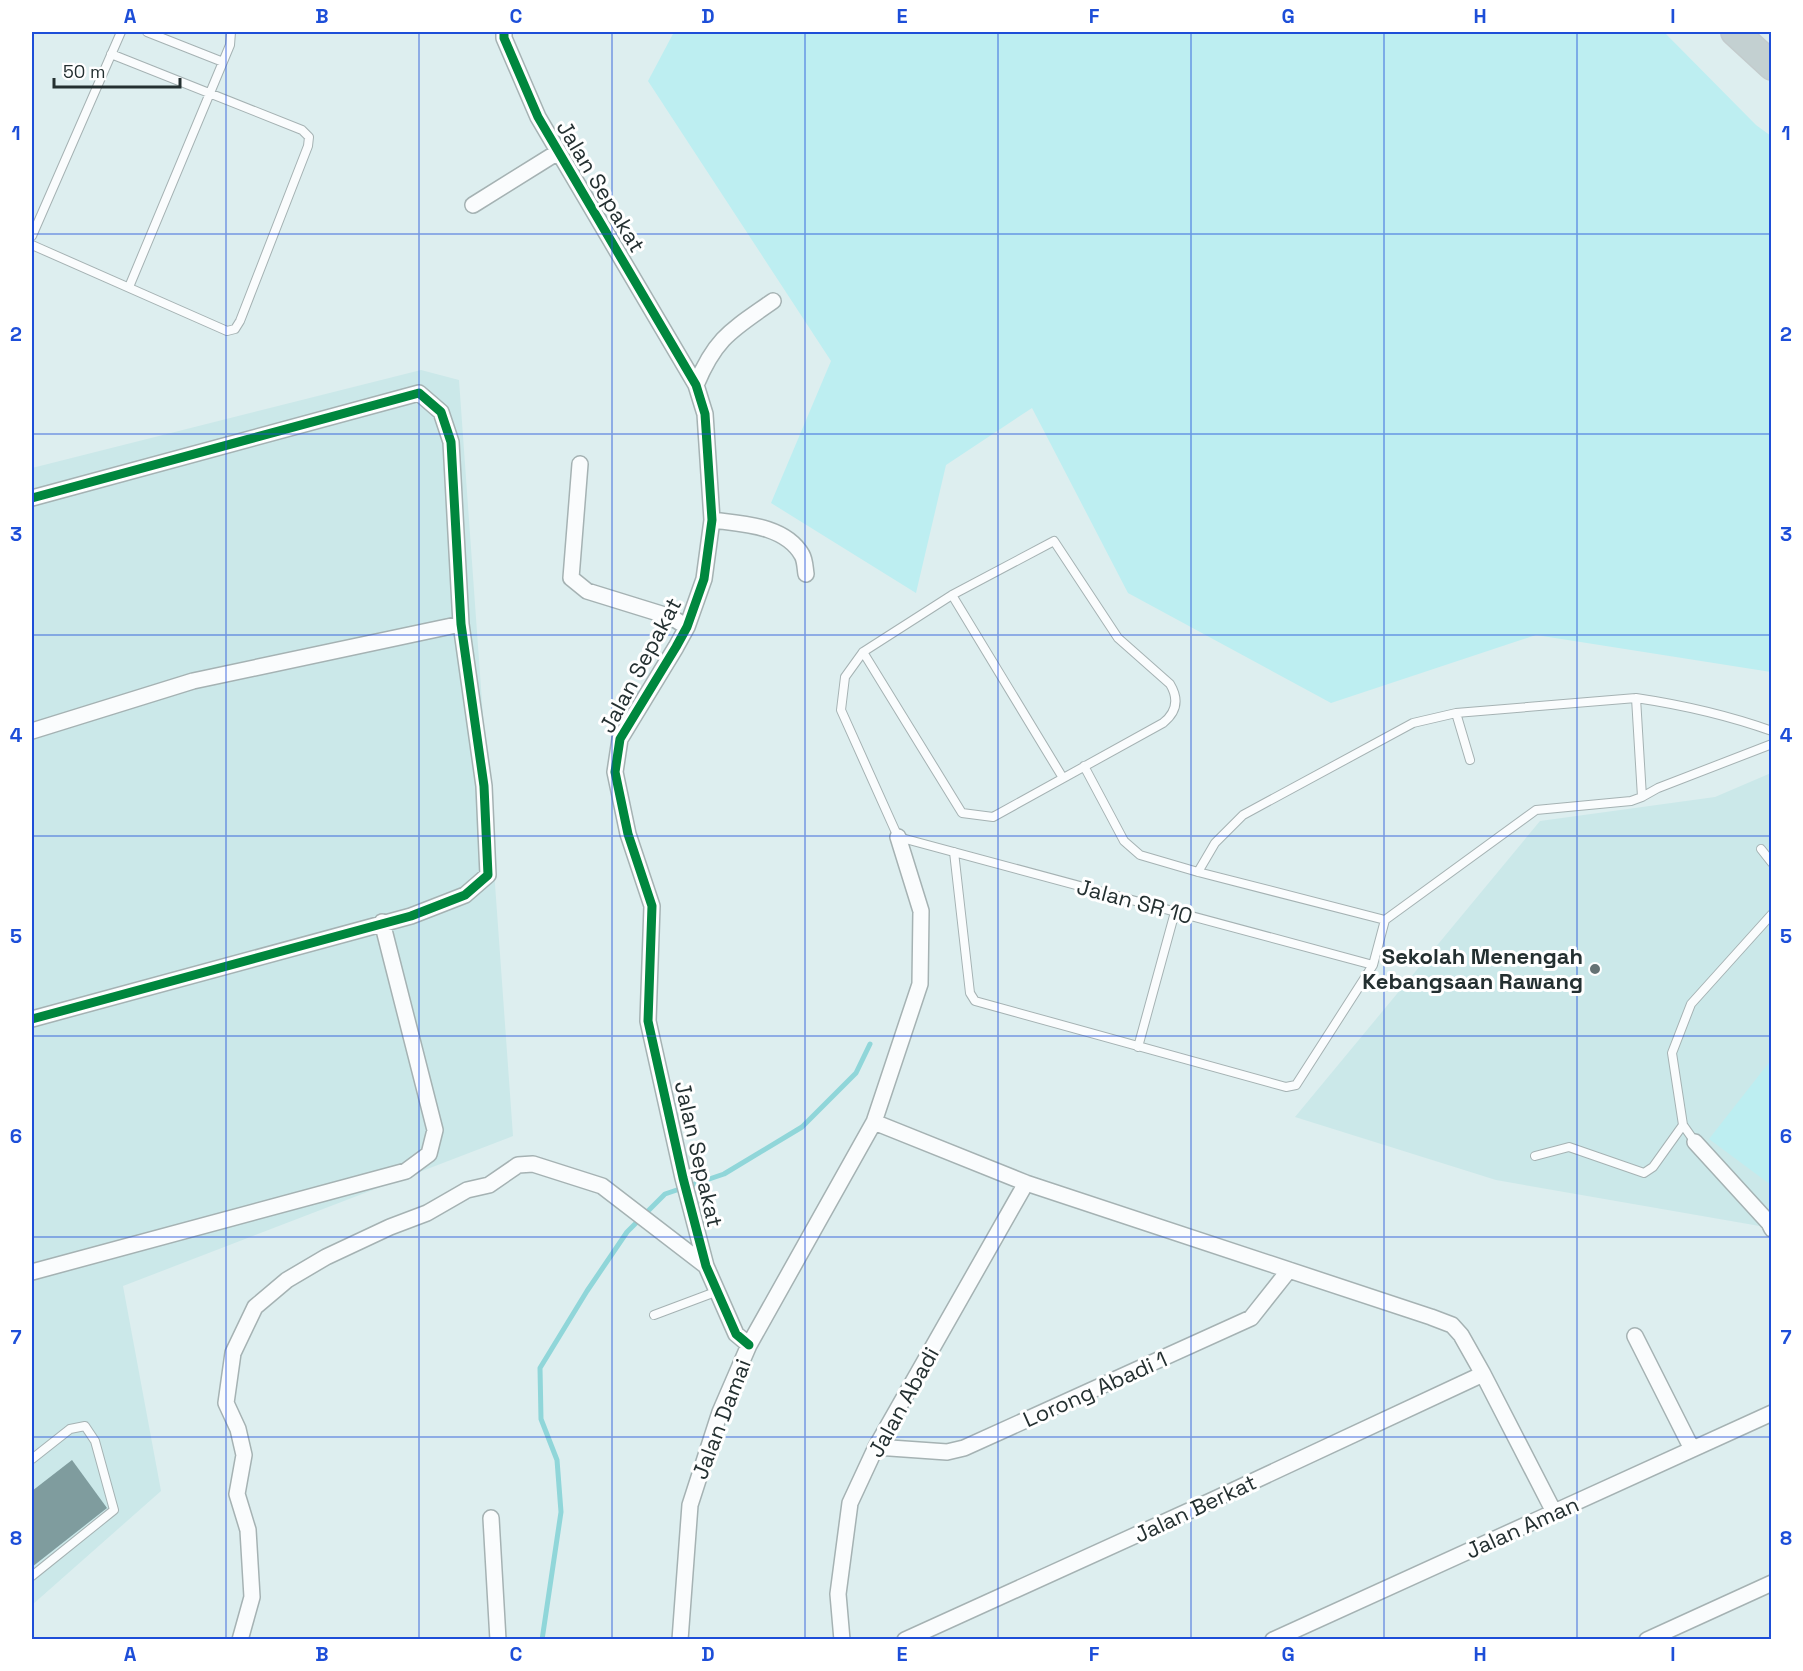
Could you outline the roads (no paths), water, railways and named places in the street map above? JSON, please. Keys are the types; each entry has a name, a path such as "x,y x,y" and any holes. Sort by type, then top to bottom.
{"highway":[{"path":"1734,32 1772,66"}],"street":[{"name":"Jalan Sepakat","path":"504,32 504,38 538,117 696,385 705,414 712,520 704,579 687,627 620,739 615,772 628,834 652,906 648,1021 683,1178 706,1266 736,1334 749,1345"},
{"path":"473,205 558,152"},
{"path":"696,385 705,363 718,344 729,332 773,301"},
{"path":"32,498 419,393 441,412 451,442 461,624 484,786 488,875 465,896 411,916 382,922 32,1019"},
{"path":"580,464 571,578 588,591 671,618 687,627"},
{"path":"712,520 753,525 772,531 789,541 803,556 806,574"},
{"path":"32,731 193,681 461,624"},
{"name":"Jalan Damai","path":"680,1640 690,1505 720,1412 749,1345 874,1122 920,984 921,911 898,837"},
{"path":"32,1272 406,1171 429,1154 435,1130 382,922"},
{"path":"874,1122 1026,1183 1452,1325 1461,1335 1483,1374 1554,1512"},
{"path":"1695,1142 1772,1229"},
{"path":"240,1640 252,1597 248,1530 237,1494 244,1455 238,1429 226,1403 233,1353 255,1307 287,1280 326,1257 390,1227 427,1213 467,1190 489,1185 518,1165 533,1164 602,1186 706,1266"},
{"name":"Jalan Abadi","path":"842,1640 838,1594 850,1503 876,1447 1026,1183"},
{"name":"Lorong Abadi 1","path":"876,1447 947,1452 964,1448 1251,1318 1289,1270"},
{"path":"1635,1336 1692,1449"},
{"name":"Jalan Berkat","path":"905,1640 1483,1374"},
{"name":"Jalan Aman","path":"1273,1640 1772,1413"},
{"path":"491,1518 498,1640"},
{"path":"1647,1640 1772,1583"}],"lane":[{"path":"32,236 121,32"},
{"path":"147,32 223,62"},
{"path":"129,287 211,93 230,45 231,32"},
{"path":"32,245 227,331 235,329 240,321 310,141 306,132 111,54"},
{"path":"863,652 962,813 993,817 1170,717 1176,700 1175,692 1170,684 1118,638 1054,541 952,595 863,652 845,677 841,710 898,837"},
{"path":"952,595 1063,778"},
{"path":"1198,872 1215,843 1243,815 1413,723 1456,713 1636,698 1682,705 1732,717 1772,731"},
{"path":"1636,698 1642,797"},
{"path":"1456,713 1470,760"},
{"path":"954,852 970,993 975,1001 1291,1087 1300,1082 1373,965 1385,920 1536,810 1631,801 1658,788 1772,744"},
{"path":"1084,766 1124,842 1140,855 1385,920"},
{"name":"Jalan SR 10","path":"898,837 1373,965"},
{"path":"1761,849 1772,863"},
{"path":"1138,1047 1175,912"},
{"path":"1695,1142 1683,1125 1672,1053 1691,1004 1772,914"},
{"path":"1535,1156 1569,1147 1644,1173 1653,1167 1683,1125"},
{"path":"654,1315 718,1291"},
{"path":"32,1459 70,1429 85,1426 95,1441 114,1510 32,1576"}],"waterway":[{"path":"542,1640 561,1512 557,1460 541,1419 540,1368 587,1291 627,1232 665,1194 724,1174 802,1127 856,1073 870,1044"}],"place":[{"name":"Sekolah Menengah Kebangsaan Rawang","path":"1595,969"}]}
